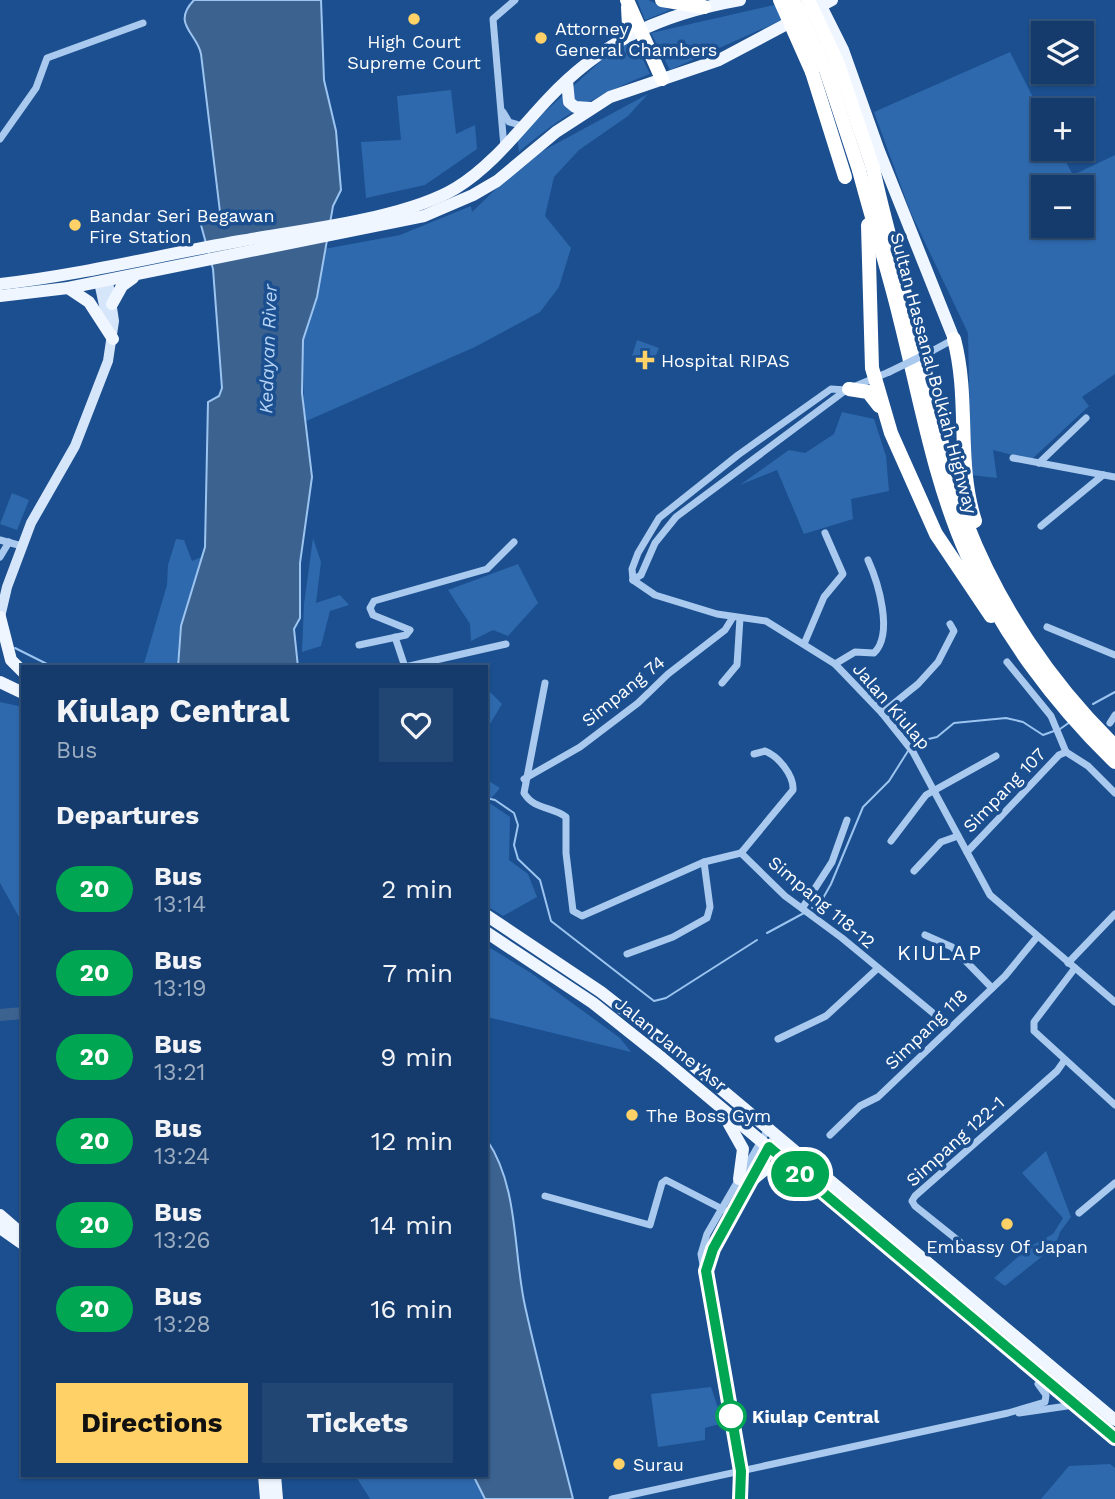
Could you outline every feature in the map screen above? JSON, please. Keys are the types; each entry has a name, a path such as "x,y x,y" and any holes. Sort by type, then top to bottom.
{"highway":[{"path":"627,0 644,28"},
{"path":"622,38 631,17 627,0"},
{"path":"636,0 644,28 665,78"},
{"path":"662,0 704,7"},
{"path":"780,0 812,72 845,177"},
{"name":"Sultan Hassanal Bolkiah Highway","path":"793,0 826,70 866,169 864,189 954,523 981,583 1040,677 1063,708 1115,762"},
{"name":"Sultan Hassanal Bolkiah Highway","path":"820,2 957,493 984,562 1008,607 1064,691 1115,746"},
{"path":"864,189 874,379 891,433"},
{"path":"954,340 962,376 963,449 972,513 1008,607"},
{"path":"847,390 873,395 936,534 1009,643 1040,677"}],"main road":[{"path":"341,228 437,197 471,177 505,148 567,81 622,38 704,7 740,0"},
{"path":"0,284 100,267 204,254 445,208 497,181 590,108 610,97 719,60 820,2 857,85 879,151 954,340"},
{"path":"567,81 569,102 575,107 590,108"},
{"path":"505,148 520,154 537,148"},
{"path":"0,296 68,288 143,273 204,254"},
{"path":"100,267 113,339"},
{"path":"112,304 122,286 143,273"},
{"path":"21,671 11,660 0,617 3,592 44,497 80,434 113,339 112,304 103,281"},
{"path":"68,288 89,302 113,339"},
{"path":"0,663 21,672"},
{"path":"0,682 21,694"},
{"path":"0,692 21,695"},
{"name":"Jalan Jame 'Asr","path":"488,916 628,1013 768,1138 1065,1378 1077,1396 1112,1429"},
{"name":"Jalan Jame 'Asr","path":"488,933 593,1003 715,1102 768,1138 800,1174 1112,1429"},
{"path":"715,1102 743,1149 743,1181 767,1168 800,1174"},
{"path":"0,1215 21,1233"},
{"path":"858,1223 922,1286 1038,1384 1090,1424 1112,1429"},
{"path":"0,1228 21,1243"},
{"path":"264,1477 266,1499"},
{"path":"275,1477 277,1499"}],"street":[{"path":"505,148 494,19 515,0"},
{"path":"0,139 32,95 47,58 143,23"},
{"path":"503,111 509,122 524,127"},
{"path":"847,390 831,389 738,455 659,518 638,553 632,569 633,580 641,575 655,543 676,517 847,390 954,340"},
{"path":"1039,463 1086,418"},
{"path":"1013,458 1115,477"},
{"path":"1041,526 1103,475"},
{"path":"804,644 824,597 843,574 825,533"},
{"path":"0,540 22,546"},
{"path":"0,557 9,542"},
{"path":"359,645 409,633 409,628 373,615 371,604 487,569 514,542"},
{"path":"835,664 855,652 874,653 881,642 883,606 868,560"},
{"name":"Jalan Kiulap","path":"633,580 655,595 736,618 766,621 835,664 882,713 913,752 990,895 1115,1002"},
{"path":"722,683 737,665 736,618"},
{"name":"Simpang 74","path":"524,779 580,747 724,631 736,618"},
{"path":"882,713 918,684 938,662 954,631 950,624"},
{"path":"1047,627 1115,655"},
{"path":"395,637 404,665"},
{"path":"414,665 506,644"},
{"name":"Simpang 107","path":"1007,662 1051,716 1066,752 1080,759 1115,793"},
{"path":"545,683 524,779 524,793 528,801 566,817 566,853 573,911 577,915 582,916 704,862 741,853 793,790 791,776 771,753 759,751 754,754"},
{"path":"1110,723 1115,715"},
{"name":"Simpang 107","path":"967,852 1059,755 1066,752"},
{"path":"891,841 916,806 934,788 996,756"},
{"path":"803,907 832,862 847,820"},
{"path":"914,871 941,842 958,836"},
{"name":"Simpang 118-12","path":"741,853 785,896 803,907 950,1027"},
{"path":"627,954 673,937 707,918 710,907 704,862"},
{"path":"1115,914 1072,965 1034,1022 1036,1035 1115,1105"},
{"path":"926,935 952,947 992,988"},
{"name":"Simpang 118","path":"830,1135 860,1106 878,1097 992,988 1037,937"},
{"path":"778,1039 826,1016 877,969"},
{"name":"Simpang 122-1","path":"960,1242 912,1201 1057,1071 1064,1061"},
{"path":"740,1499 741,1471 706,1271 702,1263 703,1246 722,1207 743,1181 768,1138"},
{"path":"545,1196 650,1225 662,1183 666,1180 732,1213"},
{"path":"706,1271 743,1181"},
{"path":"1079,1213 1115,1183"},
{"path":"612,1499 1008,1413 1045,1402 1046,1395 1038,1384"},
{"path":"1008,1413 1067,1406"}],"shaded area":[{"path":"637,0 648,0 670,10 645,20"},
{"path":"778,4 782,20 670,70 651,33"},
{"path":"632,37 650,74 581,107 519,152 517,137 614,49"},
{"path":"1010,52 1033,98 1031,98 1031,161 1065,161 1073,175 1115,155 1115,374 1082,397 1089,406 1031,460 993,450 997,478 971,475 968,333 910,211 874,112"},
{"path":"451,90 456,134 475,125 477,149 425,185 366,198 361,142 401,140 397,96"},
{"path":"648,94 628,116 579,150 554,177 545,216 571,248 559,287 540,312 475,347 304,422 303,340 317,297 324,249 400,235 471,206 472,212 526,160"},
{"path":"637,340 659,348 653,363 632,356"},
{"path":"842,412 874,419 886,456 889,491 851,499 853,519 804,534 777,470 740,485 789,450 805,453 834,434"},
{"path":"12,493 29,500 17,530 0,524"},
{"path":"313,538 321,562 316,603 340,595 349,605 330,611 321,646 302,652 304,604"},
{"path":"176,539 184,540 192,561 204,556 194,602 180,626 177,665 144,665 167,585 168,565"},
{"path":"518,564 538,603 508,636 493,630 471,641 470,624 448,590"},
{"path":"488,690 502,704 488,727"},
{"path":"0,702 21,707 21,920 0,883"},
{"path":"488,781 500,788 488,802"},
{"path":"488,802 510,817 509,860 528,874 537,897 503,916 488,907"},
{"path":"488,947 531,973 620,1038 631,1052 488,1017"},
{"path":"1046,1151 1071,1217 1060,1232 1055,1246 1005,1286 994,1278 1029,1247 1053,1234 1063,1218 1022,1173"},
{"path":"711,1387 723,1423 705,1428 705,1440 658,1447 651,1394"},
{"path":"1110,1464 1115,1468 1115,1499 1041,1499 1069,1466"},
{"path":"356,1477 474,1477 485,1499 370,1499"}],"water":[{"name":"Kedayan River","path":"194,0 321,0 324,80 336,131 341,190 333,206 317,297 303,340 302,393 312,477 300,563 300,618 294,629 298,665 178,665 181,626 205,547 208,402 219,396 222,388 213,269 201,225 202,219 220,212 201,54 185,22 188,8"},
{"path":"488,1142 505,1178 510,1199 525,1306 573,1499 485,1499 474,1477 488,1477"}],"waterway":[{"path":"15,648 49,665"},
{"path":"1093,704 1115,692"},
{"path":"916,742 937,737 954,723 1006,718 1023,722 1043,735 1054,731"},
{"path":"1060,729 1070,722"},
{"path":"812,908 822,900 831,884 863,807 889,781 908,751"},
{"path":"488,798 514,813 518,825 514,845 518,859 540,880 551,921 654,1001 666,998 757,940"},
{"path":"767,933 804,913"},
{"path":"0,1015 21,1013"}],"bus line":[{"name":"20","path":"740,1499 741,1471 706,1271 713,1249 769,1147 1115,1438"}],"place":[{"name":"High Court Supreme Court","path":"414,19"},
{"name":"Attorney General Chambers","path":"541,38"},
{"name":"Bandar Seri Begawan Fire Station","path":"75,225"},
{"name":"Hospital RIPAS","path":"645,360"},
{"name":"The Boss Gym","path":"632,1115"},
{"name":"Embassy Of Japan","path":"1007,1224"},
{"name":"Kiulap Central","path":"731,1416"},
{"name":"Surau","path":"619,1464"}],"district":[{"name":"KIULAP","path":"940,952"}]}
